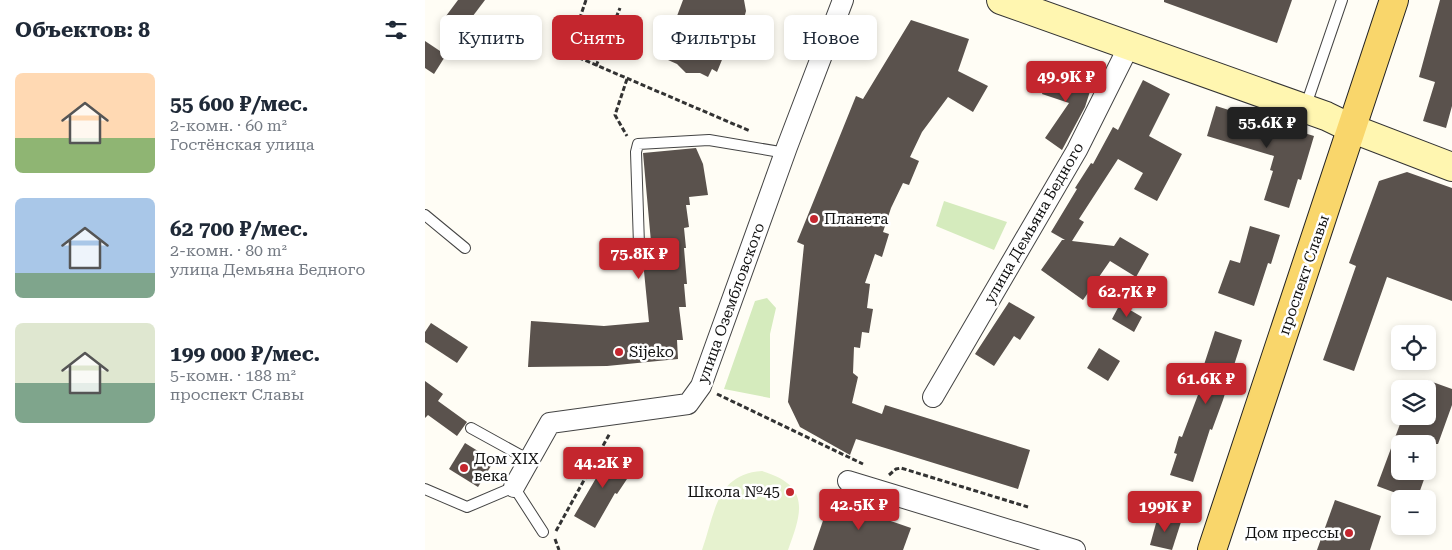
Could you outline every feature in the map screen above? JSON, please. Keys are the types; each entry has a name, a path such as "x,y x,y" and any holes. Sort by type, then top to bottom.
{"main road":[{"name":"проспект Славы","path":"1212,550 1394,0"}],"street":[{"name":"улица Озембловского","path":"514,487 550,423 688,404 701,386 843,0"},
{"path":"1001,0 1326,116 1452,166"},
{"name":"улица Демьяна Бедного","path":"933,396 1077,150 1129,46"},
{"path":"848,481 1075,550"}],"lane":[{"path":"1304,109 1341,0"},
{"path":"639,245 636,152 639,144 709,140 786,153"},
{"path":"425,215 465,248"},
{"path":"471,428 529,460"},
{"path":"425,489 467,507 514,487 543,532"}],"path":[{"path":"587,0 568,53 751,132"},
{"path":"596,66 620,8"},
{"path":"627,79 615,114 636,152"},
{"path":"701,386 868,466"},
{"path":"559,550 554,536 621,413"},
{"path":"884,474 889,475 896,469 901,468 1028,507"}],"green space":[{"path":"944,201 1007,222 994,250 936,226"},
{"path":"767,298 776,308 770,334 770,398 724,389 755,301"},
{"path":"762,471 778,477 789,484 799,502 797,524 788,550 702,550 715,510 726,488 735,479"}],"building":[{"path":"458,0 485,0 474,15 447,15"},
{"path":"683,0 744,0 746,11 745,15 677,15"},
{"path":"1164,0 1292,0 1277,43 1164,2"},
{"path":"1440,0 1452,0 1452,106 1446,128 1423,121 1435,82 1419,77"},
{"path":"911,20 969,39 958,71 988,86 973,112 948,97 922,132 910,157 919,161 909,185 903,183 891,208 883,232 889,234 882,257 875,254 865,283 870,284 867,308 873,309 869,333 862,332 860,348 854,347 853,373 858,377 852,403 882,414 885,405 1030,450 1018,489 856,439 850,455 800,427 788,402 804,245 797,242 856,96 863,99"},
{"path":"425,41 440,51 440,60 443,60 434,74 425,68"},
{"path":"668,60 722,60 717,72 712,69 708,77 700,73 686,73 677,64"},
{"path":"1050,68 1093,82 1085,107 1062,150 1045,138 1069,103 1042,94"},
{"path":"1143,80 1170,94 1149,136 1182,154 1157,201 1134,189 1143,173 1118,159 1079,219 1084,222 1072,241 1114,246 1120,237 1149,254 1136,277 1110,261 1083,300 1041,270 1062,240 1065,240 1051,232 1077,189 1075,188 1091,163 1093,164 1113,127 1118,130"},
{"path":"1216,106 1314,136 1301,180 1298,179 1289,208 1264,200 1273,171 1270,170 1274,156 1207,136"},
{"path":"696,148 703,164 708,195 689,197 690,205 686,205 689,227 684,228 687,284 684,284 686,307 679,307 683,340 677,340 678,359 607,366 528,367 531,321 604,326 649,322 642,251 646,243 651,242 643,153"},
{"path":"1407,172 1452,188 1452,301 1387,277 1354,371 1323,360 1356,266 1349,263 1379,181"},
{"path":"1250,226 1280,235 1271,264 1268,263 1254,306 1218,293 1230,260 1240,263"},
{"path":"1009,302 1035,317 1020,340 1014,336 994,366 975,354"},
{"path":"1120,304 1142,317 1134,332 1112,319"},
{"path":"431,323 468,347 457,363 425,342 425,332"},
{"path":"1215,331 1242,340 1223,400 1212,430 1210,429 1193,482 1170,475 1177,454 1174,453 1179,436 1182,437 1204,379 1200,377"},
{"path":"1099,348 1120,361 1108,381 1087,368"},
{"path":"425,381 443,394 438,401 467,422 457,436 428,415 425,418"},
{"path":"1436,383 1452,389 1452,405 1438,444 1436,444 1436,435 1396,435 1400,425 1436,425"},
{"path":"465,443 494,461 478,487 449,469"},
{"path":"1391,448 1391,480 1424,480 1420,490 1391,491 1377,486"},
{"path":"606,452 633,470 617,494 615,493 595,528 574,516 599,473 594,470"},
{"path":"830,500 911,528 903,550 813,550"},
{"name":"Дом прессы","path":"1335,500 1381,516 1370,550 1317,550"},
{"path":"1158,516 1181,522 1172,550 1150,545"}],"place":[{"name":"Планета","path":"814,219"},
{"name":"Sijeko","path":"619,352"},
{"name":"Дом XIX века","path":"464,468"},
{"name":"Школа №45","path":"790,492"},
{"name":"Дом прессы","path":"1349,533"}]}
